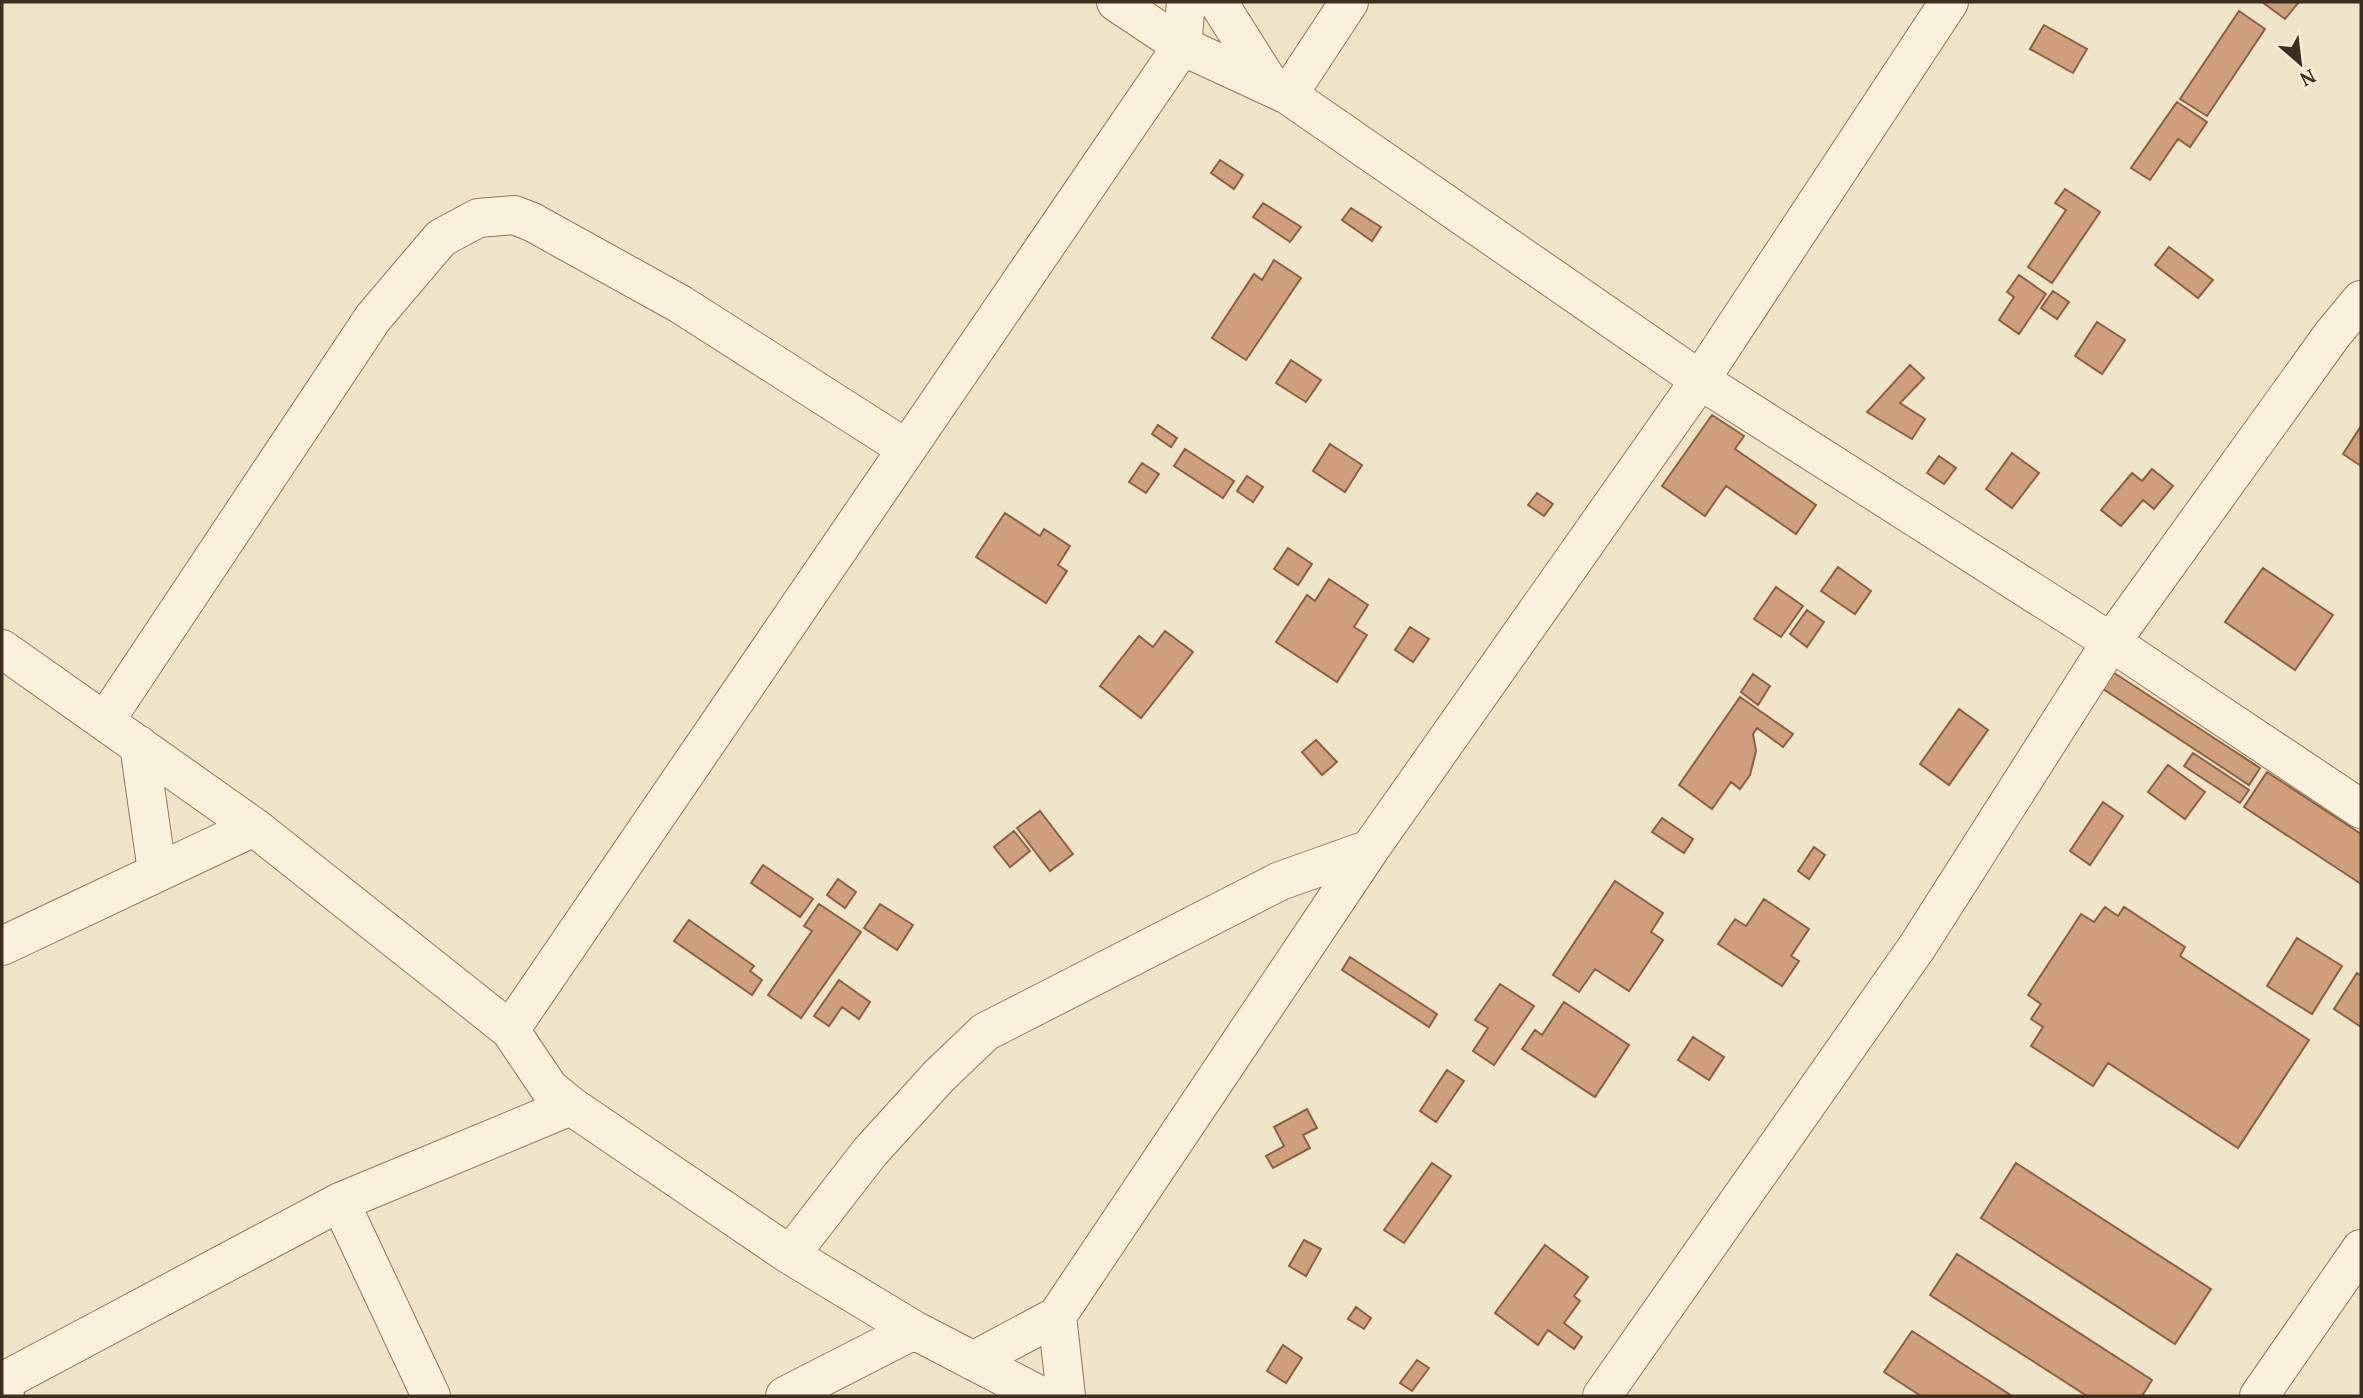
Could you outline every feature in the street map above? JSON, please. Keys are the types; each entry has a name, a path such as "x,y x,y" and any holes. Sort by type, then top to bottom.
{"street":[{"path":"1116,2 1182,46 1280,91 1700,380 2111,642 2361,809"},
{"path":"510,1030 1182,46 1186,2"},
{"path":"1218,2 1280,91"},
{"path":"1280,91 1349,2"},
{"path":"973,1361 1057,1316 1370,849 1700,380 1949,2"},
{"path":"105,721 373,318 441,238 478,218 514,215 532,222 680,304 907,449"},
{"path":"1602,1396 1917,947 2111,642 2332,335 2361,300"},
{"path":"2,649 254,827 510,1030 549,1088 571,1106 790,1255 914,1330 1041,1396"},
{"path":"139,745 157,871"},
{"path":"2,946 254,827"},
{"path":"790,1255 870,1152 939,1076 985,1032 1280,881 1370,849"},
{"path":"2,1382 340,1202 571,1106"},
{"path":"340,1202 431,1396"},
{"path":"2259,1396 2361,1249"},
{"path":"1057,1316 1066,1396"},
{"path":"785,1396 914,1330"}],"building":[{"path":"2262,2 2299,2 2285,19"},
{"path":"2239,11 2265,29 2207,116 2180,99"},
{"path":"2044,25 2087,49 2073,73 2030,49"},
{"path":"2177,102 2207,122 2190,147 2178,139 2150,180 2131,168"},
{"path":"1220,160 1243,175 1234,189 1211,173"},
{"path":"2065,189 2100,212 2052,283 2028,267 2066,210 2055,203"},
{"path":"1263,203 1301,227 1290,242 1253,217"},
{"path":"1351,208 1381,227 1372,241 1342,220"},
{"path":"2169,247 2213,280 2198,298 2155,265"},
{"path":"1274,260 1301,278 1246,360 1212,338 1254,274 1262,280"},
{"path":"2019,275 2046,294 2019,334 1999,320 2014,297 2007,292"},
{"path":"2053,291 2069,302 2057,319 2041,308"},
{"path":"2097,322 2125,340 2102,374 2075,356"},
{"path":"1291,360 1321,380 1306,402 1276,383"},
{"path":"1910,365 1924,378 1900,403 1925,419 1912,439 1867,412"},
{"path":"1712,415 1744,436 1735,449 1816,505 1796,534 1726,486 1705,516 1662,486"},
{"path":"1158,425 1177,438 1171,447 1152,434"},
{"path":"2361,426 2361,466 2343,454"},
{"path":"1330,444 1362,465 1345,492 1313,471"},
{"path":"1185,449 1234,481 1223,498 1174,466"},
{"path":"2012,453 2039,473 2012,508 1986,489"},
{"path":"1939,456 1956,468 1944,484 1927,473"},
{"path":"1142,463 1159,474 1146,493 1129,482"},
{"path":"2152,469 2173,486 2154,509 2143,500 2121,526 2101,510 2132,473 2142,481"},
{"path":"1247,476 1263,487 1253,502 1237,491"},
{"path":"1537,493 1553,504 1544,516 1528,505"},
{"path":"1005,513 1040,536 1044,529 1070,546 1058,565 1067,571 1046,603 976,557"},
{"path":"1288,548 1312,564 1298,585 1274,569"},
{"path":"1838,567 1871,591 1855,614 1821,591"},
{"path":"2263,568 2333,615 2295,670 2225,622"},
{"path":"1329,579 1368,605 1354,627 1367,635 1337,682 1276,642 1307,595 1315,601"},
{"path":"1776,587 1803,606 1781,637 1754,619"},
{"path":"1807,610 1824,622 1807,647 1790,634"},
{"path":"1410,627 1429,639 1413,662 1395,650"},
{"path":"1165,631 1193,652 1141,718 1100,686 1139,636 1153,647"},
{"path":"2105,667 2260,768 2249,785 2094,683"},
{"path":"1753,674 1770,686 1758,705 1741,692"},
{"path":"1740,697 1793,734 1783,747 1757,728 1753,734 1756,751 1750,775 1740,789 1731,782 1712,809 1679,785"},
{"path":"1959,709 1988,730 1949,785 1920,764"},
{"path":"1316,740 1337,762 1322,775 1302,752"},
{"path":"2193,753 2249,790 2240,803 2184,766"},
{"path":"2168,765 2205,792 2185,819 2148,792"},
{"path":"2267,772 2361,834 2361,884 2244,807"},
{"path":"2103,802 2123,816 2090,865 2070,851"},
{"path":"1040,811 1073,854 1050,871 1017,828"},
{"path":"1662,818 1693,839 1684,853 1652,832"},
{"path":"1014,831 1030,851 1010,867 994,847"},
{"path":"1814,847 1825,855 1809,879 1798,871"},
{"path":"763,865 813,899 800,917 751,883"},
{"path":"838,879 856,892 845,908 827,895"},
{"path":"1615,881 1663,913 1651,932 1663,940 1629,991 1595,969 1579,992 1553,975"},
{"path":"1764,899 1809,929 1791,956 1799,961 1782,986 1718,944 1735,919 1746,926"},
{"path":"819,904 861,932 801,1018 768,995 812,931 804,926"},
{"path":"880,904 913,925 897,950 864,928"},
{"path":"2105,907 2118,916 2124,907 2185,947 2180,956 2309,1040 2238,1148 2108,1063 2093,1086 2031,1046 2043,1027 2031,1019 2041,1004 2028,995 2081,914 2094,922"},
{"path":"689,920 754,966 750,971 762,980 752,995 674,941"},
{"path":"2297,938 2342,966 2312,1014 2267,986"},
{"path":"1350,957 1437,1014 1429,1027 1342,970"},
{"path":"2357,973 2361,976 2361,1027 2334,1009"},
{"path":"839,980 870,1002 859,1019 842,1007 829,1026 814,1016"},
{"path":"1500,984 1534,1006 1494,1065 1473,1051 1488,1028 1475,1020"},
{"path":"1564,1002 1629,1045 1595,1097 1522,1049 1535,1030 1542,1035"},
{"path":"1693,1037 1724,1057 1709,1080 1678,1060"},
{"path":"1447,1070 1464,1081 1436,1122 1420,1111"},
{"path":"1307,1109 1317,1128 1303,1135 1310,1148 1273,1168 1266,1156 1284,1146 1274,1127"},
{"path":"1432,1163 1451,1176 1404,1243 1384,1230"},
{"path":"2016,1163 2211,1289 2175,1344 1981,1218"},
{"path":"1304,1240 1321,1249 1306,1276 1289,1266"},
{"path":"1545,1245 1588,1277 1574,1296 1580,1301 1564,1323 1582,1337 1574,1349 1548,1330 1538,1345 1495,1313"},
{"path":"1957,1254 2152,1380 2142,1396 2087,1396 1930,1295"},
{"path":"1356,1307 1371,1318 1364,1329 1348,1319"},
{"path":"1912,1331 2012,1396 1921,1396 1884,1372"},
{"path":"1283,1345 1302,1358 1286,1383 1267,1371"},
{"path":"1417,1360 1429,1368 1412,1391 1400,1383"}]}
